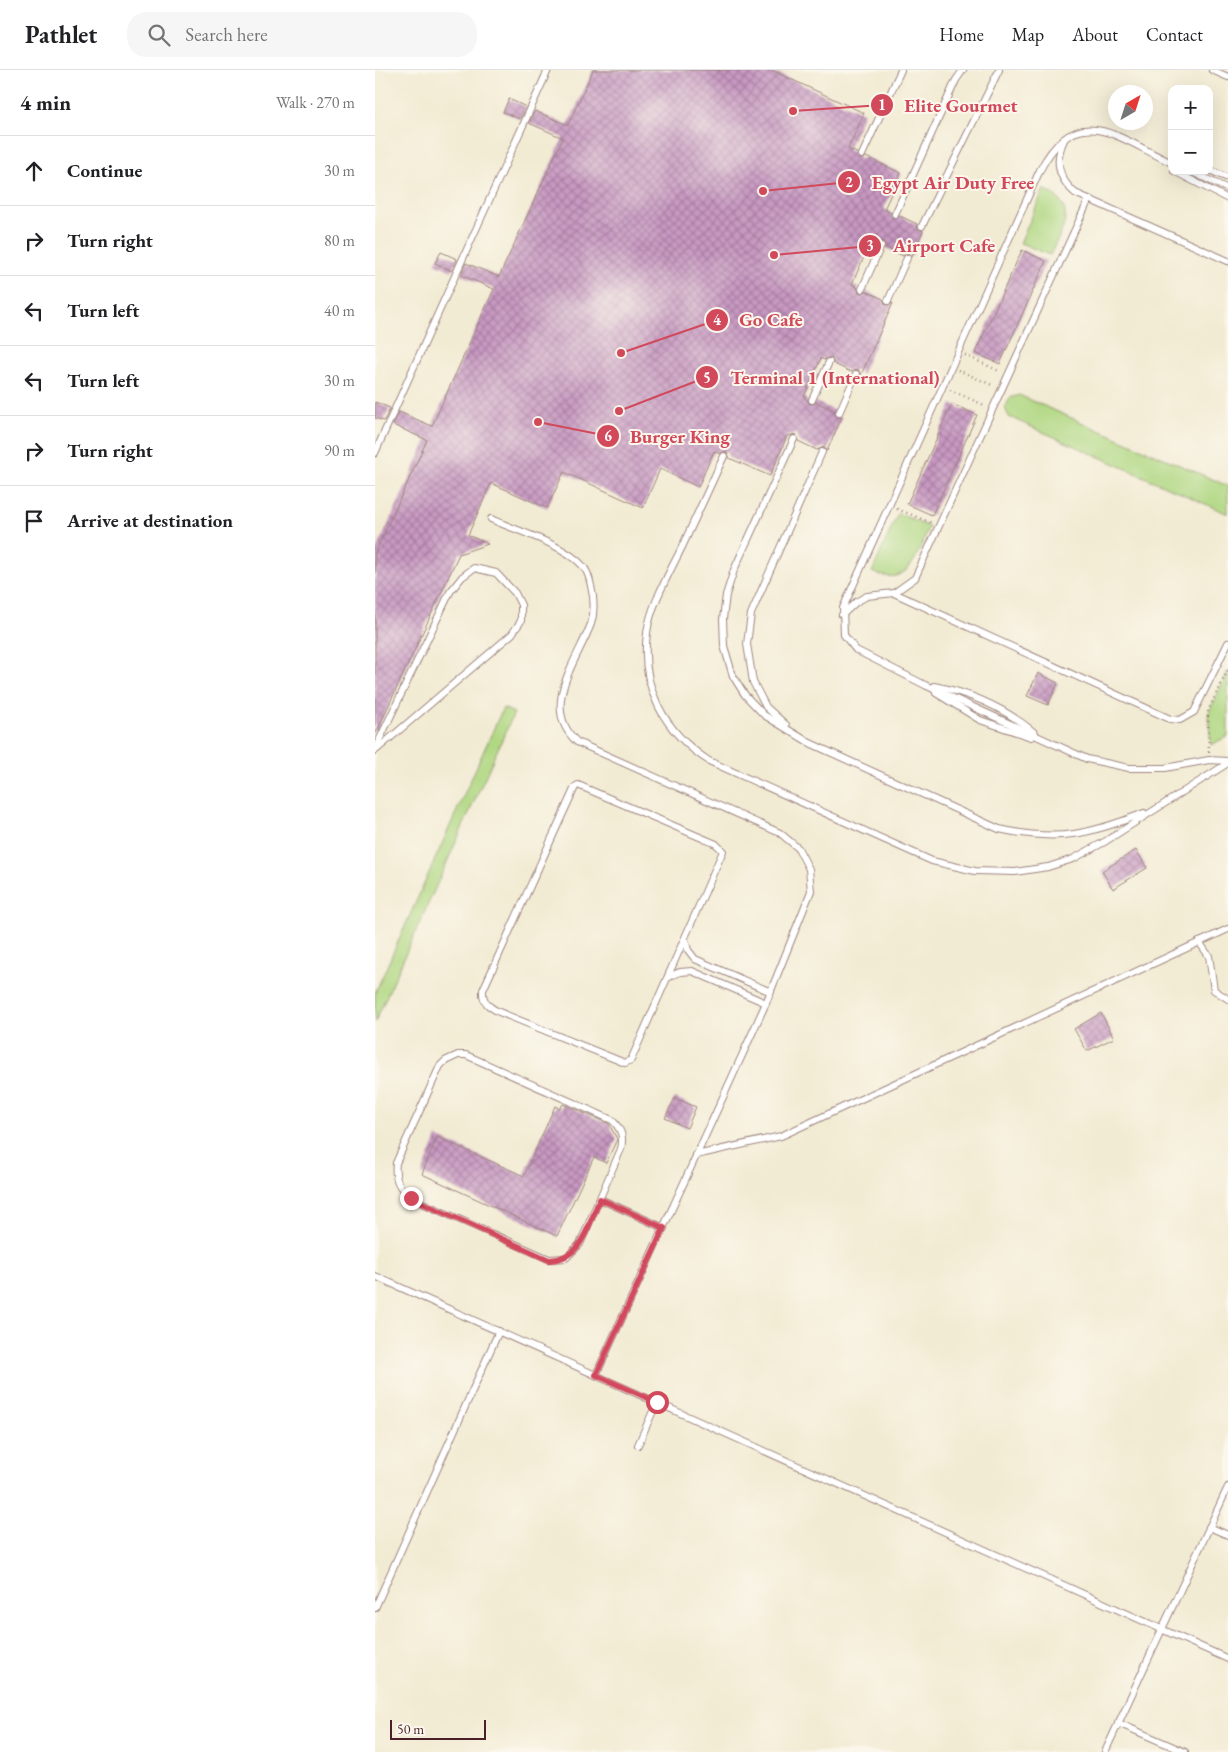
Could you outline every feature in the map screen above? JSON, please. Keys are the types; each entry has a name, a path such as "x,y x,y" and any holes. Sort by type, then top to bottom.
{"lane":[{"path":"375,453 548,70"},
{"path":"862,155 901,70"},
{"path":"895,214 956,80 963,70"},
{"path":"922,226 999,70"},
{"path":"1213,70 1228,77"},
{"path":"1168,161 1101,130 1083,130 1065,136 1055,145 1039,170 843,608 842,615 844,635 856,650 925,685 1087,759 1129,768 1165,768 1209,760 1228,762"},
{"path":"1065,136 1059,148 1057,161 1059,174 1066,185 1075,193 1228,261"},
{"path":"1149,153 1168,158"},
{"path":"1149,153 1168,167"},
{"path":"1213,172 1228,178"},
{"path":"1181,175 1228,199"},
{"path":"1198,175 1228,189"},
{"path":"842,615 856,602 867,596 894,593 915,578 1003,390 1089,199"},
{"path":"862,289 881,246"},
{"path":"887,301 907,258"},
{"path":"812,400 829,362"},
{"path":"839,413 856,374"},
{"path":"794,439 734,570 726,595 723,619 724,646 733,676 745,695 764,715 810,743 999,829 1032,836 1069,836 1091,831 1157,808"},
{"path":"810,743 766,707 753,682 747,644 751,614 822,452"},
{"path":"724,456 661,591 647,631 646,670 653,695 666,721 681,740 695,752 717,765 932,861 975,872 1015,872 1048,867 1073,859 1107,842 1228,762"},
{"path":"491,519 563,550 583,566 591,582 594,600 591,622 560,698 560,716 569,735 577,742 780,834 798,848 809,869 811,891 771,992 596,1375"},
{"path":"474,568 495,573 507,583 521,605 521,621 512,634 375,750 450,592 462,577 474,568"},
{"path":"894,593 1170,719 1180,720 1194,712 1228,643"},
{"path":"925,685 954,691 988,703 1013,717 1042,739"},
{"path":"582,785 721,846 722,856 685,940 631,1060 625,1063 521,1022 490,1008 485,1003 483,990 575,787 582,785"},
{"path":"696,1155 781,1136 1228,929"},
{"path":"685,940 688,950 695,959 771,992"},
{"path":"1199,942 1209,956 1214,990 1228,999"},
{"path":"668,977 679,972 692,971 766,1003"},
{"path":"466,1055 612,1120 618,1126 623,1140 600,1199 575,1252 566,1258 549,1260 411,1198 400,1189 394,1176 396,1163 440,1066 451,1057 466,1055"},
{"path":"600,1199 664,1228"},
{"path":"375,1276 1228,1659"},
{"path":"375,1608 499,1331"},
{"path":"638,1445 657,1402"},
{"path":"1105,1752 1228,1487"},
{"path":"1209,1527 1228,1535"},
{"path":"1118,1723 1185,1752"}],"path":[{"path":"957,352 1009,375"},
{"path":"951,366 1003,390"},
{"path":"942,386 993,410"},
{"path":"889,506 940,526"},
{"path":"1209,760 1208,711 1228,670"}],"green space":[{"path":"1044,189 1062,203 1065,210 1063,227 1050,255 1020,243"},
{"path":"1019,395 1228,486 1228,514 1009,417 1005,408 1010,398"},
{"path":"898,513 929,527 916,558 904,572 895,576 885,576 872,572"},
{"path":"1228,671 1228,736 1211,745 1208,714"},
{"path":"503,708 514,713 375,1022 375,993"}],"building":[{"path":"593,70 771,70 864,113 848,149 857,153 859,159 866,157 901,173 884,209 890,212 893,218 900,216 917,224 918,229 923,231 912,256 907,253 903,256 886,248 883,241 877,244 871,241 852,284 857,287 860,293 866,291 883,299 886,305 893,303 861,375 858,369 851,372 834,364 831,357 824,360 821,358 804,397 810,404 816,402 835,411 837,417 842,417 827,451 824,447 817,450 798,441 796,434 787,436 770,476 729,458 726,451 720,454 714,451 698,487 660,469 643,508 564,472 547,508 491,483 468,535 488,544 459,554 375,735 375,553 427,440 393,425 399,412 432,426 494,289 461,275 466,263 499,277 563,138 529,123 535,111 568,125"},
{"path":"509,99 526,107 520,119 503,112"},
{"path":"1022,250 1046,261 1000,364 975,353"},
{"path":"441,252 457,259 452,271 435,263"},
{"path":"375,402 390,408 384,421 375,418"},
{"path":"952,404 977,415 932,515 907,504"},
{"path":"1038,673 1058,683 1048,705 1027,696"},
{"path":"1136,850 1147,868 1113,889 1102,871"},
{"path":"1101,1013 1114,1038 1087,1051 1074,1029"},
{"path":"675,1098 696,1107 687,1128 665,1118"},
{"path":"563,1104 609,1124 617,1139 606,1163 594,1157 557,1236 422,1174 437,1137 524,1176 555,1106 560,1109"}],"place":[{"name":"Elite Gourmet","path":"793,111"},
{"name":"Egypt Air Duty Free","path":"763,191"},
{"name":"Airport Cafe","path":"774,255"},
{"name":"Go Cafe","path":"621,353"},
{"name":"Terminal 1 (International)","path":"619,411"},
{"name":"Burger King","path":"538,422"}],"route":[{"path":"411,1198 549,1260 566,1258 575,1252 600,1199 664,1228 596,1375 657,1402"}]}
